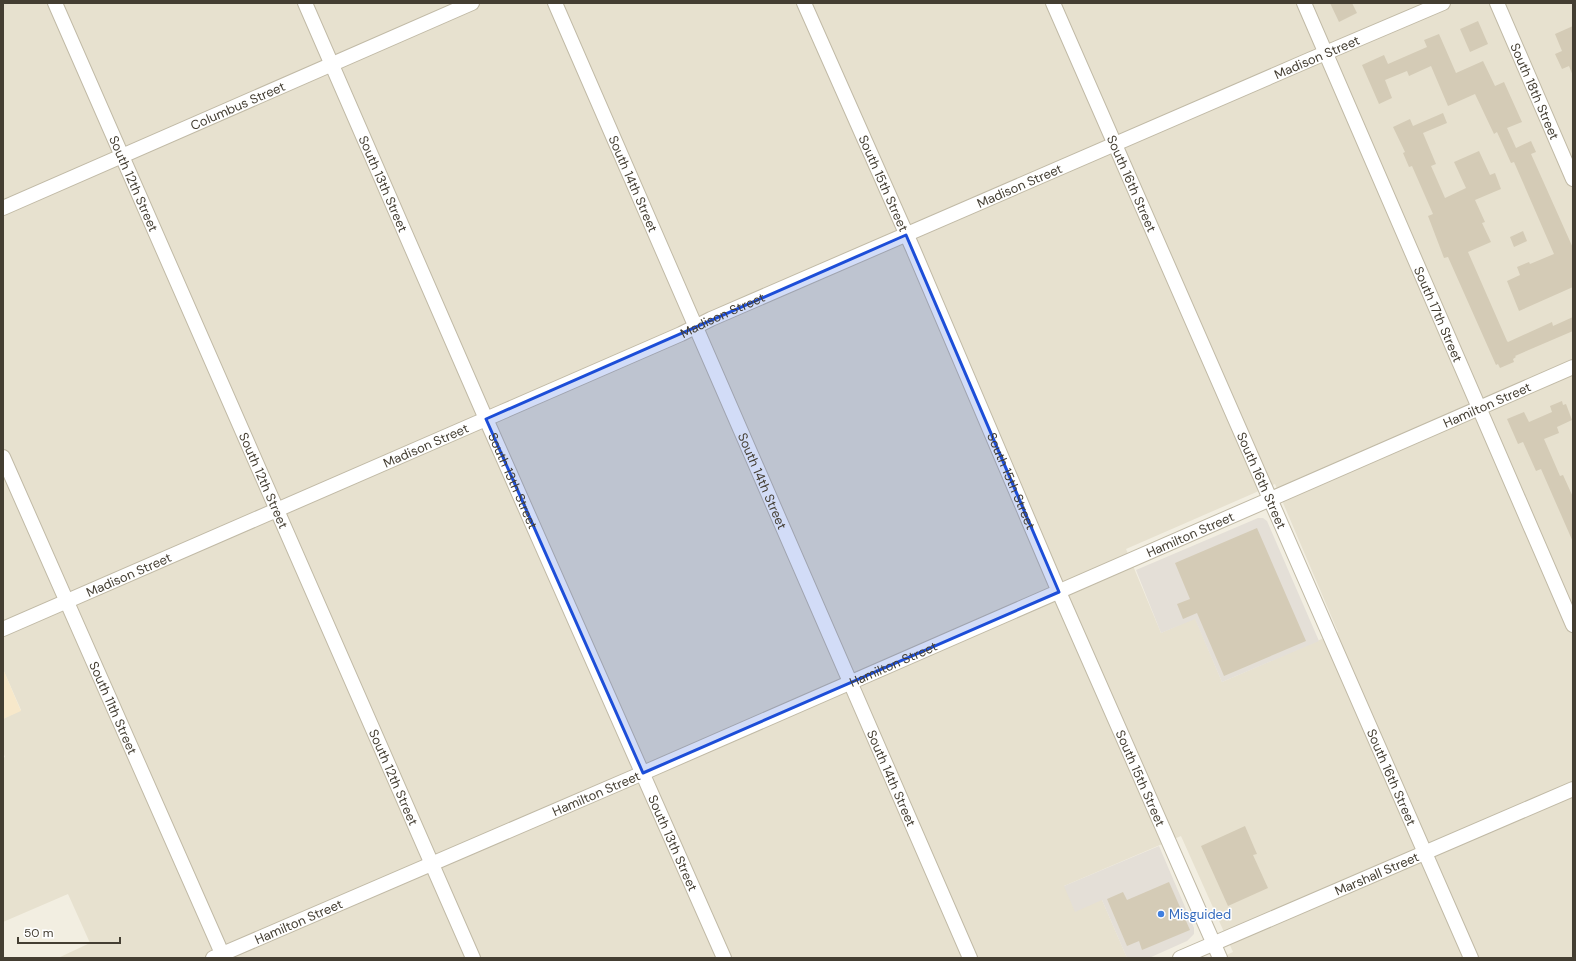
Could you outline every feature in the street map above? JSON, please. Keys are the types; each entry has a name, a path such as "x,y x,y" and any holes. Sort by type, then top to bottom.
{"street":[{"name":"South 12th Street","path":"55,3 473,958"},
{"name":"South 13th Street","path":"305,3 486,419 724,958"},
{"name":"Columbus Street","path":"3,208 472,3"},
{"name":"South 14th Street","path":"555,3 970,958"},
{"name":"South 15th Street","path":"804,3 906,235 1059,592 1220,958"},
{"name":"South 16th Street","path":"1053,3 1471,958"},
{"name":"South 17th Street","path":"1304,3 1573,624"},
{"name":"Madison Street","path":"3,629 1114,144 1443,3"},
{"name":"South 18th Street","path":"1497,3 1573,179"},
{"name":"Hamilton Street","path":"220,957 1573,367"},
{"name":"South 11th Street","path":"3,457 220,957"},
{"name":"Marshall Street","path":"1180,958 1573,789"}],"highlighted area":[{"path":"906,235 1059,592 643,773 486,419"}],"shaded area":[{"path":"3,3 1573,3 1573,958 1220,958 1233,952 1181,836 1064,886 1102,900 1127,958 58,958 90,943 68,894 3,922 3,758 5,757 3,752 3,719 21,710 3,669","holes":["1275,484 1338,632 1222,682 1195,618 1161,633 1126,549"]},
{"path":"1258,518 1263,518 1267,521 1319,641 1222,682 1195,619 1161,633 1136,570"},
{"path":"3,669 21,711 3,719"},
{"path":"1159,846 1194,928 1194,934 1187,941 1149,958 1127,958 1102,900 1075,912 1064,886"}],"building":[{"path":"1330,3 1352,3 1357,13 1339,22"},
{"path":"1478,21 1488,44 1470,52 1460,29"},
{"path":"1573,26 1573,76 1569,66 1562,69 1555,54 1562,51 1555,34"},
{"path":"1439,34 1456,73 1483,61 1495,86 1504,82 1522,122 1507,128 1516,148 1531,141 1536,152 1531,154 1573,248 1573,287 1519,311 1507,281 1520,275 1517,267 1529,262 1530,264 1554,254 1514,162 1511,163 1497,132 1494,134 1475,94 1448,106 1431,66 1409,76 1407,71 1385,80 1392,98 1379,104 1362,65 1384,55 1388,64 1427,47 1424,40"},
{"path":"1443,113 1447,123 1423,133 1436,164 1431,166 1445,198 1466,188 1454,162 1479,151 1490,175 1495,173 1501,189 1475,200 1485,222 1482,223 1491,242 1468,252 1507,341 1508,342 1552,322 1553,326 1573,317 1573,331 1515,356 1516,357 1513,359 1514,362 1500,368 1498,364 1496,365 1448,257 1444,258 1428,216 1433,214 1412,166 1409,167 1403,153 1405,152 1393,127 1410,119 1413,126"},
{"path":"1523,231 1527,241 1514,247 1510,237"},
{"path":"1562,401 1563,405 1566,404 1572,420 1557,427 1559,433 1544,439 1560,476 1563,475 1573,497 1573,542 1541,469 1536,471 1523,442 1518,444 1507,419 1524,412 1529,422 1552,412 1550,406"},
{"path":"1257,528 1306,641 1224,676 1197,613 1183,619 1177,604 1190,599 1175,563"},
{"path":"1245,826 1257,854 1253,855 1268,888 1228,906 1201,846"},
{"name":"Misguided","path":"1169,882 1190,930 1142,950 1139,941 1127,946 1107,899 1123,892 1127,900"}],"place":[{"name":"Misguided","path":"1161,914"}]}
